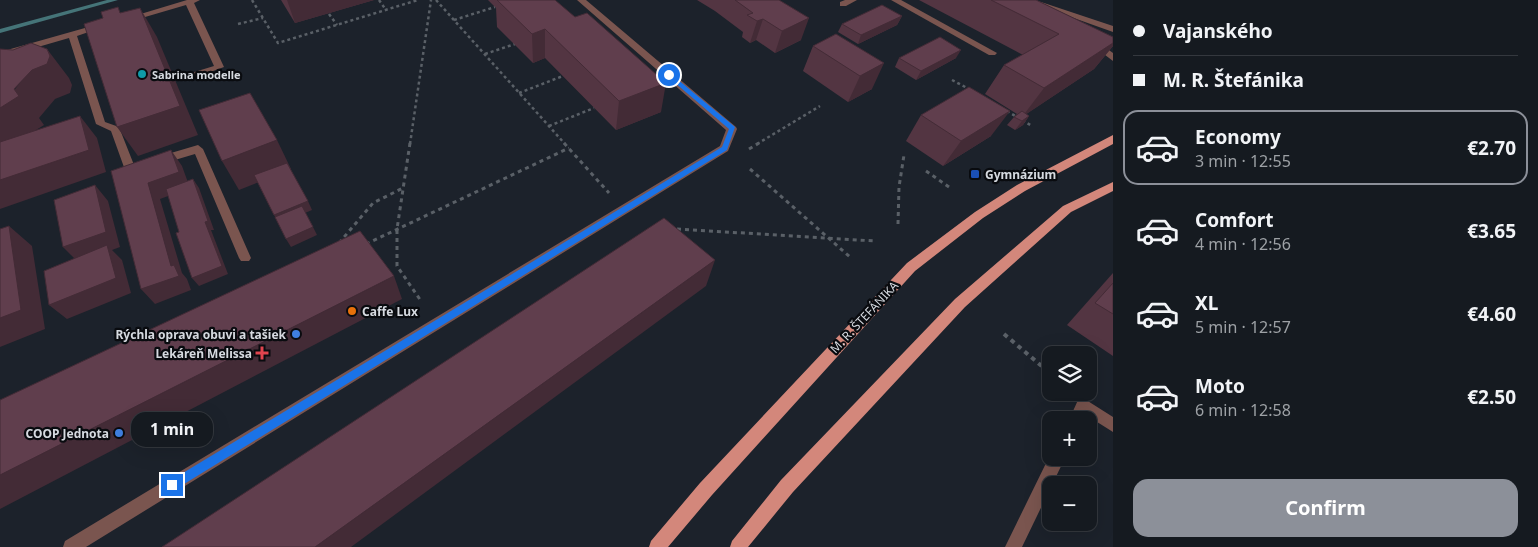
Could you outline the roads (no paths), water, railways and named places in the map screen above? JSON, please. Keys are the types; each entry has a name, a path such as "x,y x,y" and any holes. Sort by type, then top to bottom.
{"main road":[{"name":"M. R. ŠTEFÁNIKA","path":"657,547 706,489 911,267 979,215 1021,188 1113,139"},
{"path":"738,547 787,486 960,303 1067,209 1113,186"}],"street":[{"path":"71,547 724,148 732,129 580,0"},
{"path":"843,4 853,0"},
{"path":"895,0 992,53"},
{"path":"0,55 192,1 219,67 194,75"},
{"path":"1024,3 1029,10"},
{"path":"1024,3 1112,28"},
{"path":"72,35 101,124 115,129 130,170 198,148 245,258"},
{"path":"1113,50 1089,40 1113,58"},
{"path":"1080,411 1083,405 1092,411"},
{"path":"1097,414 1113,425"},
{"path":"1013,547 1053,466"}],"waterway":[{"path":"0,31 115,0"}],"place":[{"name":"Sabrina modelle","path":"142,74"},
{"name":"Gymnázium","path":"975,174"},
{"name":"Caffe Lux","path":"352,311"},
{"name":"Rýchla oprava obuvi a tašiek","path":"296,334"},
{"name":"Lekáreň Melissa","path":"262,353"},
{"name":"COOP Jednota","path":"119,433"}]}
